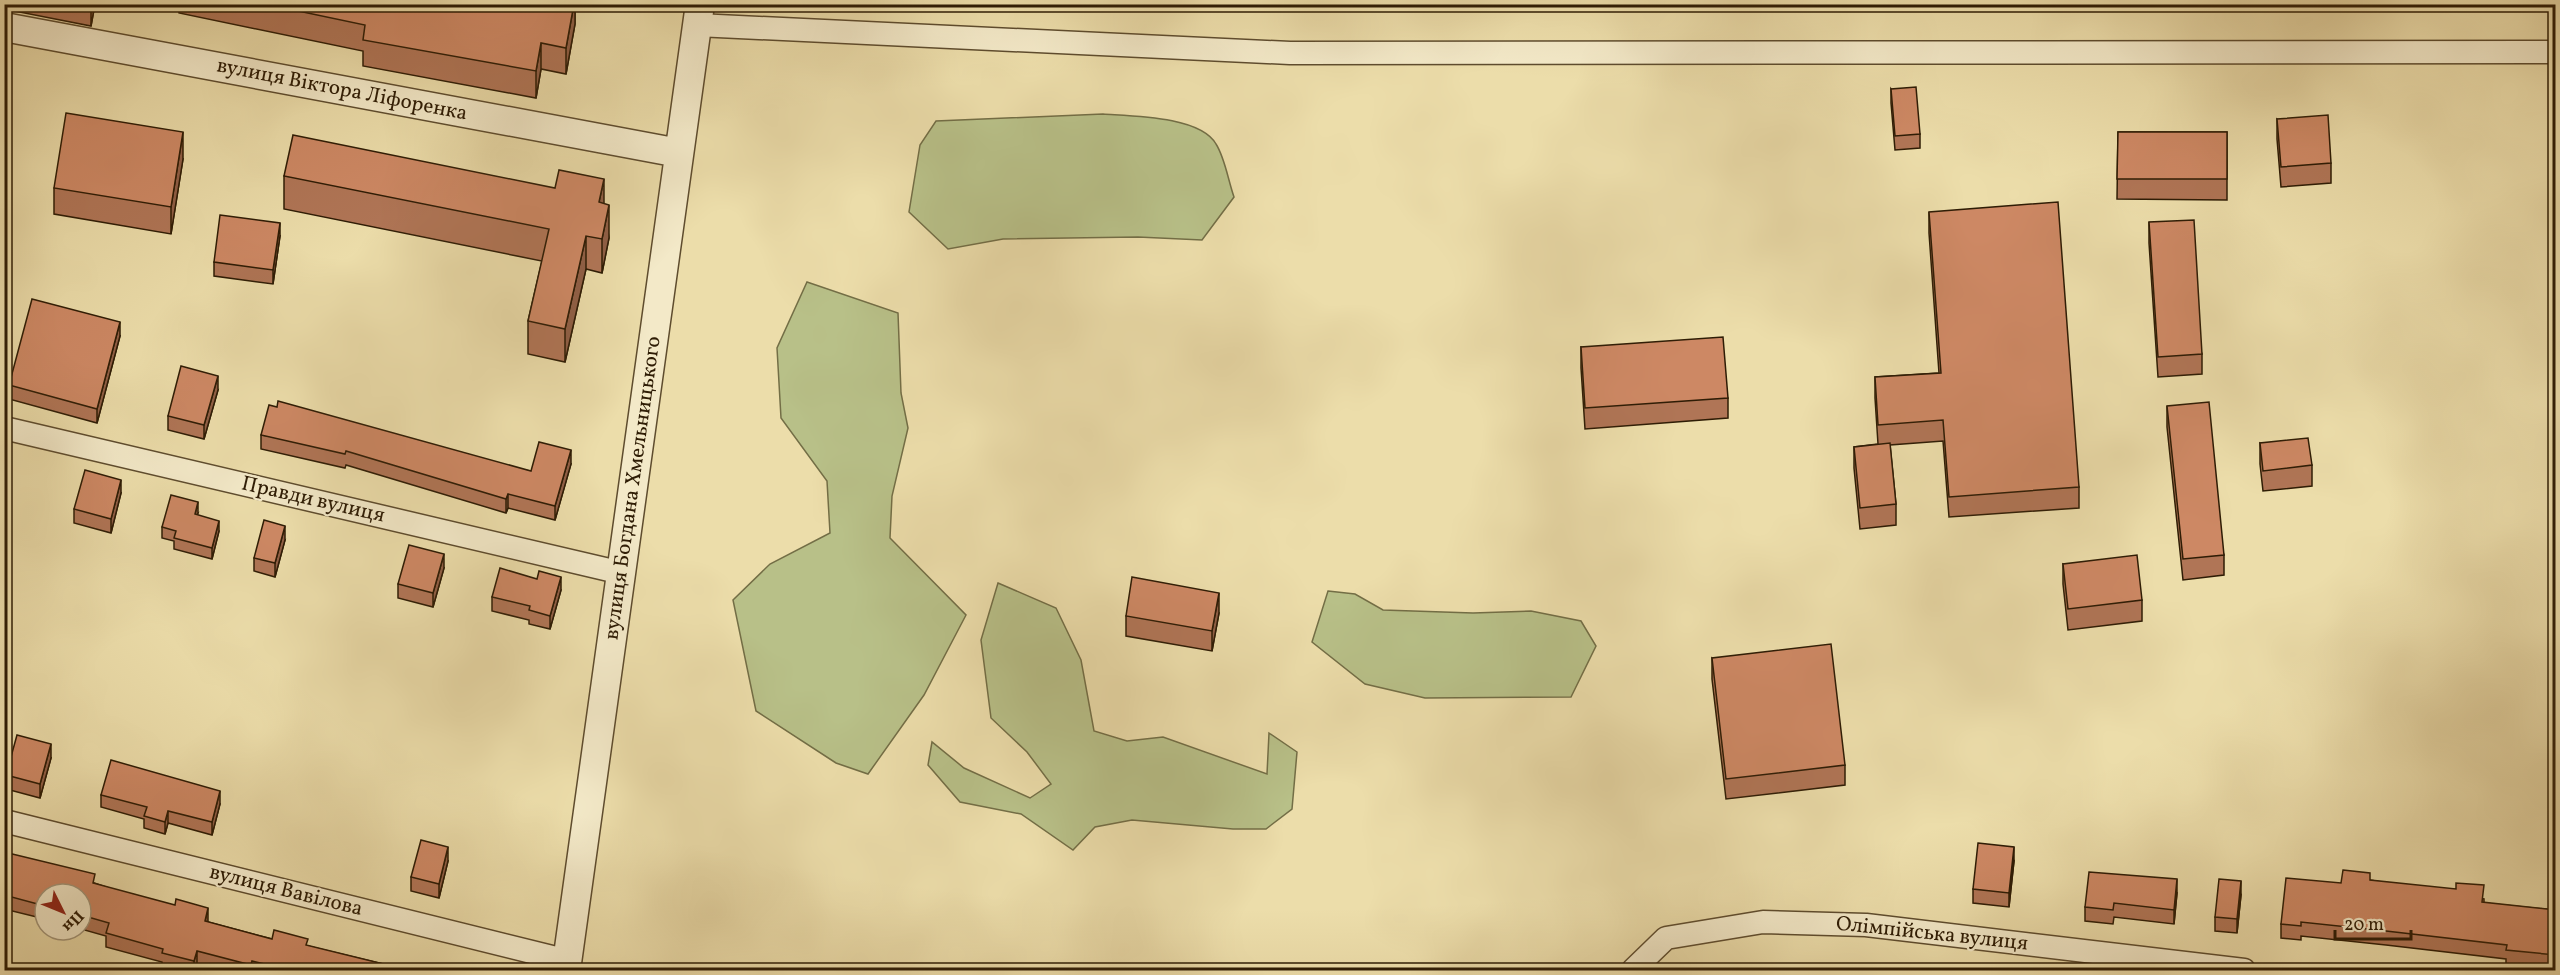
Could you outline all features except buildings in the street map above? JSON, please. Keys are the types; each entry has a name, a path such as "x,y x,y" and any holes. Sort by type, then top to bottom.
{"street":[{"path":"698,15 1290,53 2556,52"},
{"name":"вулиця Богдана Хмельницького","path":"567,966 698,15"},
{"name":"вулиця Віктора Ліфоренка","path":"4,27 679,153"},
{"name":"Правди вулиця","path":"4,428 622,573"},
{"name":"вулиця Вавілова","path":"4,820 567,966"},
{"name":"Олімпійська вулиця","path":"1633,970 1666,938 1763,922 1866,925 2244,970"}],"green space":[{"path":"1103,114 1147,117 1181,123 1208,135 1216,144 1234,197 1202,240 1138,237 1003,239 948,249 909,212 920,145 936,121"},
{"path":"807,282 898,313 901,393 908,428 892,496 890,538 966,615 924,695 868,774 836,763 756,711 733,600 770,564 830,533 827,481 781,418 777,348"},
{"path":"998,583 1056,608 1081,660 1094,731 1127,741 1163,737 1267,774 1269,733 1297,752 1292,809 1266,829 1233,829 1132,820 1095,827 1073,850 1021,814 960,802 928,765 932,742 964,768 1030,798 1051,784 1027,752 991,718 981,640"},
{"path":"1328,591 1355,594 1383,610 1473,613 1531,611 1581,621 1596,646 1571,697 1425,698 1365,684 1312,642"}]}
